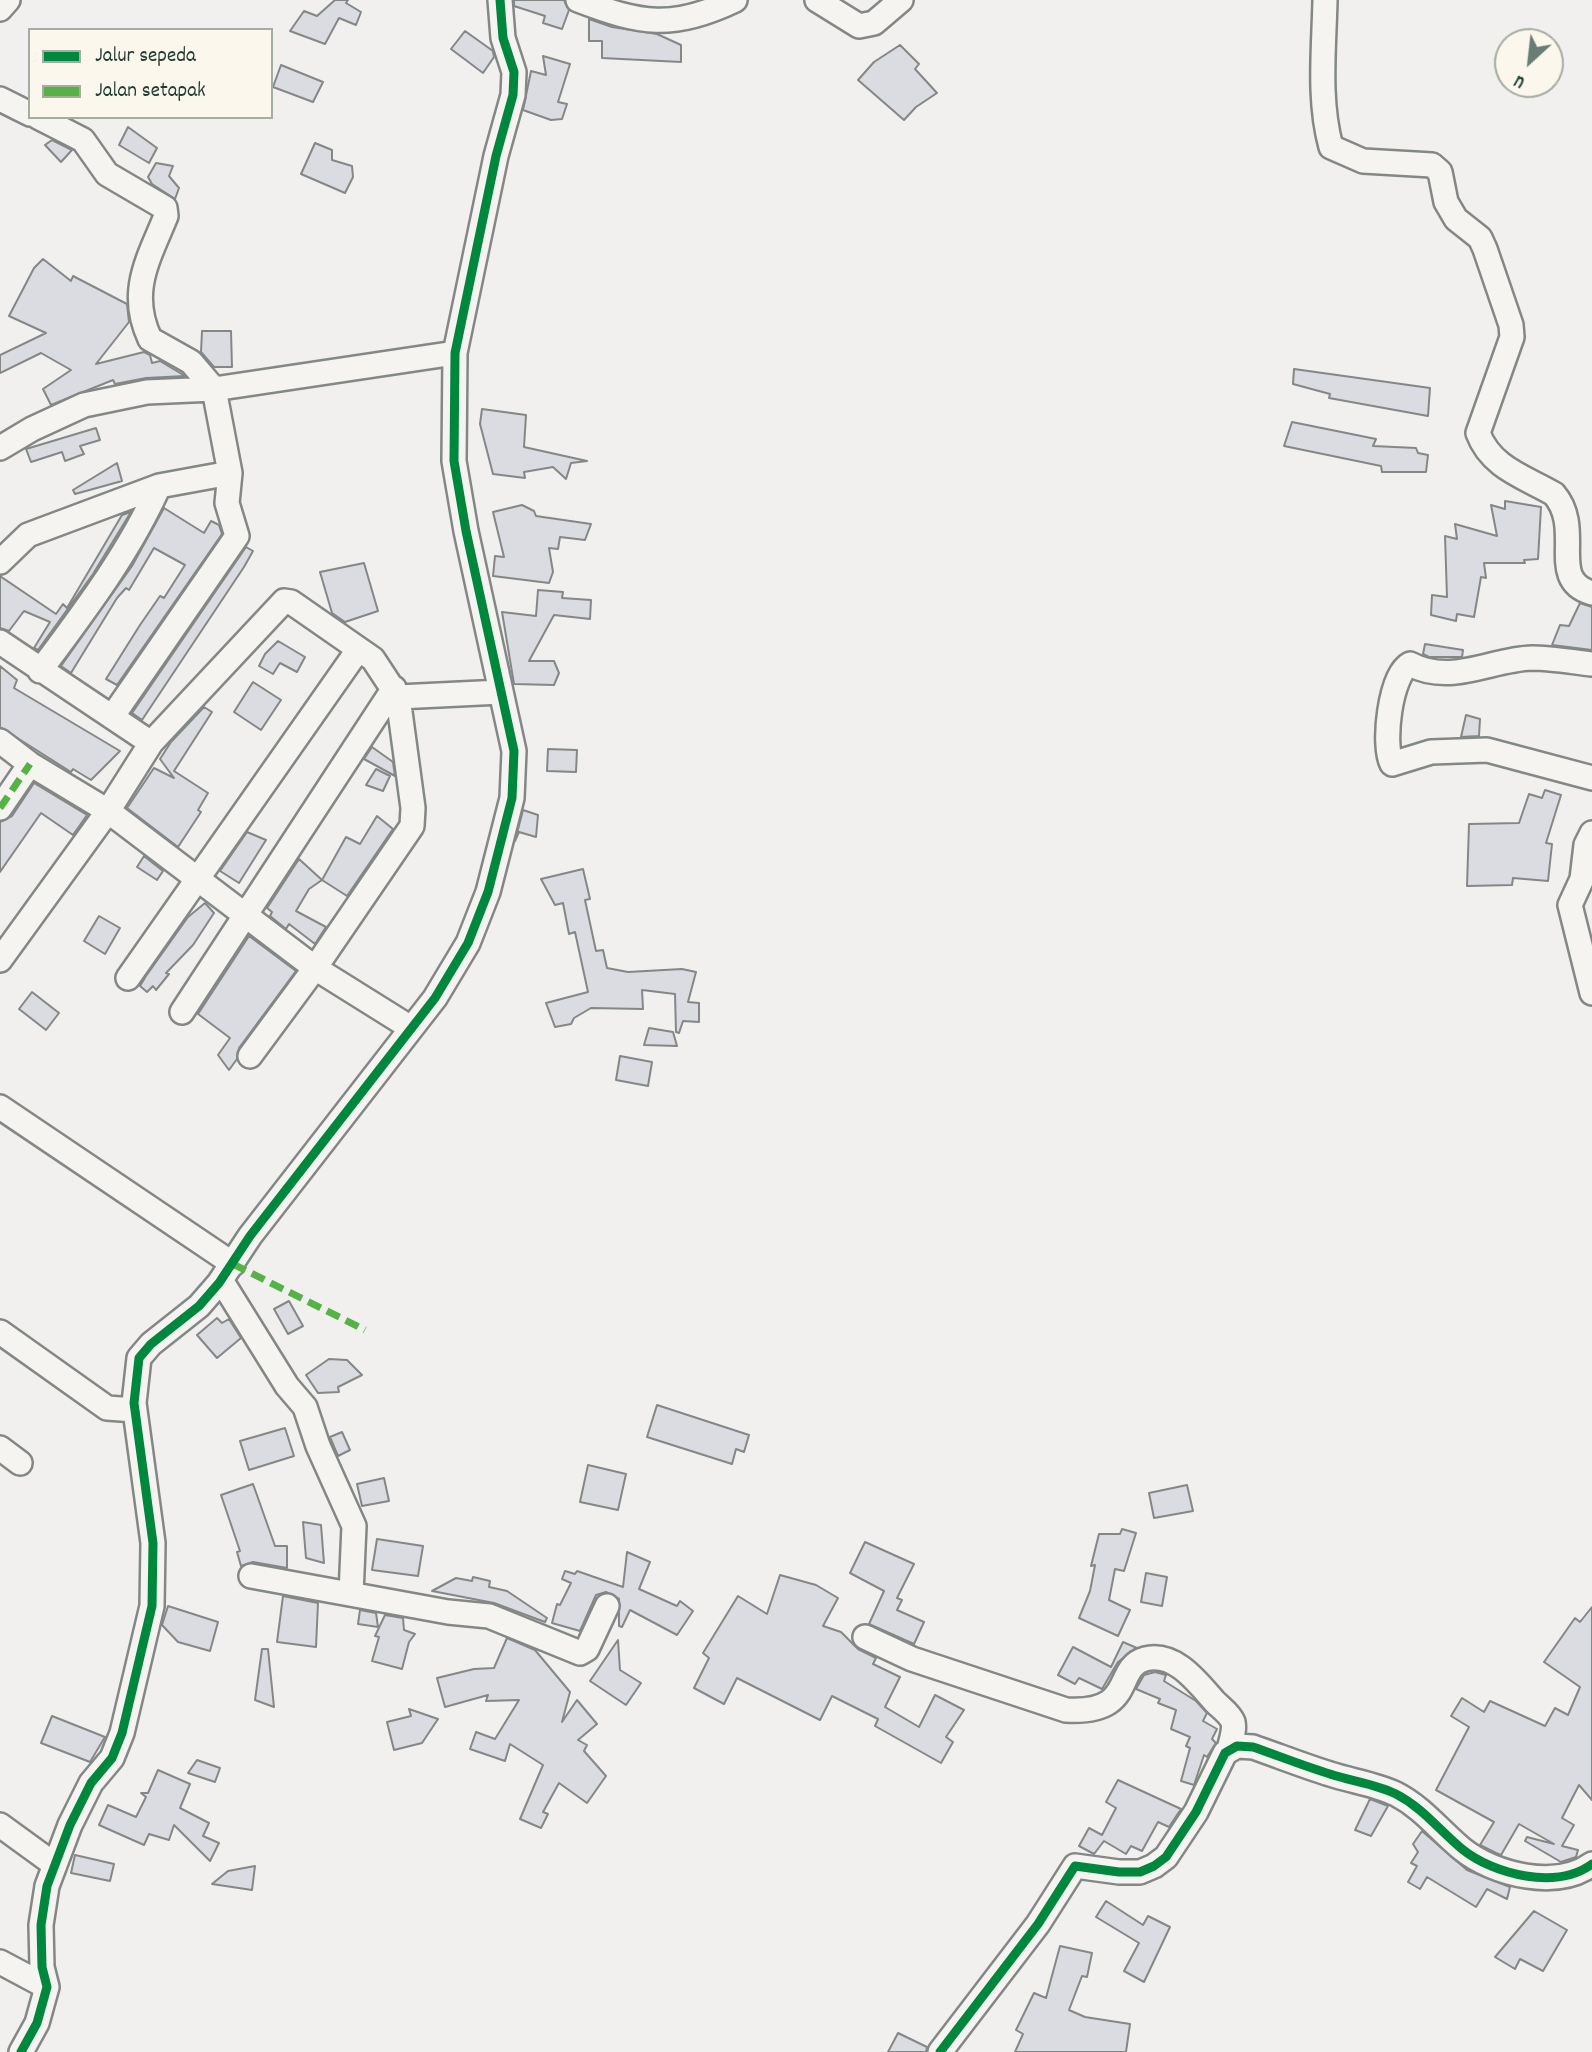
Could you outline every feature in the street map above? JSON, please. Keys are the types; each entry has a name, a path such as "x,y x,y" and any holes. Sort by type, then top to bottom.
{"street":[{"path":"0,9 8,0"},
{"path":"21,2052 37,2023 47,1987 41,1925 47,1886 91,1783 112,1758 122,1733 152,1606 153,1543 135,1410 139,1358 151,1343 199,1306 227,1272 250,1236 435,998 468,943 488,892 504,835 515,774 514,751 454,461 455,353 496,156 513,95 514,72 503,37 500,0"},
{"path":"578,0 624,16 662,22 700,16 735,0"},
{"path":"817,0 859,26 874,23 901,0"},
{"path":"1325,0 1326,128 1331,147 1363,162 1432,166 1440,172 1446,202 1456,219 1480,238 1511,325 1512,337 1478,433 1487,452 1496,462 1554,494 1561,502 1569,521 1567,568 1575,585 1592,593"},
{"path":"0,99 28,113"},
{"path":"42,119 83,140 107,174 165,208 166,216 139,284 139,303 148,334 155,343 191,362 214,389 230,473 227,503 237,536 112,717"},
{"path":"0,448 32,429 84,405 147,392 214,389 455,353"},
{"path":"0,562 28,535 159,486 230,473"},
{"path":"40,671 93,600 142,524 159,486"},
{"path":"0,960 108,811 151,743 284,601 291,602 373,659 396,693 413,808 412,826 315,968 250,1056"},
{"path":"0,642 151,743"},
{"path":"128,978 358,650"},
{"path":"1592,664 1531,658 1467,672 1424,670 1410,664 1402,671 1393,695 1389,725 1392,764 1431,751 1487,750 1592,778"},
{"path":"396,693 500,692"},
{"path":"181,1012 396,693"},
{"path":"0,741 30,764 108,811 315,968 411,1028"},
{"path":"0,808 30,764"},
{"path":"1592,834 1586,845 1582,879 1570,905 1592,993"},
{"path":"0,1107 227,1272 287,1386 305,1406 318,1446 336,1482 355,1531 351,1594"},
{"path":"0,1332 107,1408 135,1410"},
{"path":"0,1448 20,1463"},
{"path":"251,1576 489,1616 580,1653 587,1649 607,1606"},
{"path":"865,1637 912,1659 1066,1710 1086,1711 1109,1703 1117,1698 1133,1666 1146,1659 1160,1658 1175,1664 1201,1684 1229,1716 1233,1730 1229,1749 1196,1812 1166,1857 1140,1872 1075,1866 1038,1924 940,2052"},
{"path":"1229,1749 1254,1747 1393,1793 1418,1807 1463,1850 1488,1865 1536,1877 1562,1878 1579,1874 1592,1864"},
{"path":"0,1825 55,1865"},
{"path":"0,1962 47,1987"}],"building":[{"path":"335,0 348,0 346,3 361,12 356,25 339,18 325,44 290,31 304,11 317,16"},
{"path":"514,0 564,0 569,10 562,29 543,23 545,16 514,6"},
{"path":"589,19 612,27 657,34 681,45 681,62 602,58 602,41 589,41"},
{"path":"465,31 493,51 494,57 483,73 451,49"},
{"path":"900,45 919,64 915,69 937,93 916,107 904,120 858,80 874,62"},
{"path":"543,56 570,64 558,102 567,104 562,119 551,120 523,110 531,71 546,75"},
{"path":"281,65 323,82 313,102 273,87"},
{"path":"128,127 157,148 149,163 119,145"},
{"path":"52,140 72,150 61,162 45,145"},
{"path":"315,143 332,150 332,160 352,166 353,177 345,193 301,174"},
{"path":"156,163 173,166 169,176 179,188 175,199 152,184 148,177"},
{"path":"43,259 71,281 73,276 127,304 129,322 96,364 144,352 150,355 152,363 160,361 185,376 146,378 115,384 113,380 51,405 43,389 71,370 41,353 0,373 0,355 46,333 9,316 34,268"},
{"path":"202,331 231,331 232,367 214,367 201,352"},
{"path":"1294,369 1430,388 1428,416 1329,398 1330,394 1293,384"},
{"path":"482,409 526,415 524,447 587,461 571,463 566,479 553,467 524,472 525,478 493,474 480,424"},
{"path":"1292,422 1376,439 1373,446 1416,448 1418,453 1428,455 1426,472 1382,472 1381,466 1284,446"},
{"path":"96,428 100,440 80,446 84,454 65,461 62,452 31,462 26,449"},
{"path":"117,463 122,481 75,494 73,490"},
{"path":"1505,501 1541,507 1538,559 1524,560 1525,563 1484,563 1486,578 1481,577 1474,617 1457,614 1456,621 1431,615 1432,595 1447,597 1445,536 1457,539 1455,524 1497,536 1491,505 1505,509"},
{"path":"522,505 534,511 536,516 591,524 585,540 560,537 558,549 549,548 553,572 549,583 493,576 495,556 504,557 493,512"},
{"path":"164,508 204,533 211,521 219,525 222,534 117,685 106,679 160,596 164,598 185,565 154,548 129,590 126,588 117,598 71,673 61,666 132,566"},
{"path":"131,512 93,574 38,650 34,648 50,622 24,611 9,631 0,628 0,576 56,614 63,604 67,608 122,515"},
{"path":"246,547 253,551 244,567 142,720 132,713"},
{"path":"364,563 378,611 345,622 332,613 320,572"},
{"path":"538,590 563,592 562,598 591,600 590,619 554,615 529,661 554,661 559,673 554,685 514,684 502,612 536,616"},
{"path":"1580,603 1592,607 1592,650 1552,645 1560,625 1569,626"},
{"path":"278,641 305,657 297,672 280,663 273,674 259,666 265,654"},
{"path":"1425,644 1463,650 1462,657 1429,657 1423,654"},
{"path":"0,666 17,680 14,688 120,751 91,780 73,769 71,772 0,727"},
{"path":"253,682 281,700 261,730 234,712"},
{"path":"204,707 212,712 174,771 208,793 198,810 201,812 178,847 127,808 154,768 174,778 160,759 171,742"},
{"path":"1466,715 1480,719 1479,736 1461,737"},
{"path":"372,747 393,762 395,776 364,759"},
{"path":"548,749 577,750 576,772 547,771"},
{"path":"376,769 390,776 383,791 366,785"},
{"path":"34,783 87,815 73,835 41,813 0,872 0,822 12,816"},
{"path":"1545,790 1561,795 1546,843 1552,844 1548,881 1513,878 1512,885 1467,886 1469,824 1519,823 1529,794 1542,798"},
{"path":"523,810 538,815 536,837 519,832 515,841"},
{"path":"377,816 393,829 347,896 322,880 346,837 360,844"},
{"path":"247,832 266,840 239,883 220,871"},
{"path":"144,856 163,871 157,880 137,867"},
{"path":"299,859 322,880 309,889 296,911 326,927 315,944 289,924 286,929 270,916 272,912 267,908"},
{"path":"583,869 590,899 585,900 596,951 603,950 607,968 628,972 682,969 696,972 688,1002 699,1003 699,1022 683,1021 679,1033 676,1032 675,994 642,990 643,1009 591,1008 574,1018 571,1024 555,1027 546,1003 588,992 575,932 569,934 563,903 555,905 541,879"},
{"path":"205,903 214,913 193,945 166,973 169,974 156,990 153,986 147,992 140,986 146,976 188,917"},
{"path":"99,916 120,928 105,954 84,941"},
{"path":"249,936 296,971 239,1048 237,1059 229,1070 218,1055 230,1038 198,1014"},
{"path":"32,992 59,1013 46,1030 19,1009"},
{"path":"649,1028 673,1032 677,1046 644,1045"},
{"path":"620,1056 652,1062 648,1086 616,1080"},
{"path":"289,1301 303,1326 288,1334 274,1309"},
{"path":"217,1318 222,1323 229,1319 241,1338 217,1358 197,1335"},
{"path":"329,1359 347,1360 362,1375 338,1387 339,1392 318,1393 306,1375"},
{"path":"657,1405 749,1435 744,1452 736,1449 732,1464 647,1437"},
{"path":"285,1428 294,1456 249,1470 240,1441"},
{"path":"342,1432 350,1450 338,1456 330,1437"},
{"path":"588,1465 626,1474 618,1510 580,1502"},
{"path":"384,1478 389,1501 362,1506 357,1484"},
{"path":"253,1484 275,1546 287,1546 287,1568 253,1562 241,1566 237,1552 240,1551 221,1495"},
{"path":"1187,1485 1193,1511 1154,1518 1149,1493"},
{"path":"303,1522 321,1525 324,1563 306,1558"},
{"path":"1122,1529 1136,1533 1124,1571 1115,1569 1109,1600 1130,1610 1118,1636 1079,1618 1090,1591 1095,1565 1091,1566 1099,1534 1120,1534"},
{"path":"377,1539 423,1546 418,1576 372,1570"},
{"path":"865,1542 914,1564 897,1598 902,1600 897,1610 924,1622 914,1644 869,1624 884,1591 850,1573"},
{"path":"627,1552 650,1562 639,1589 677,1606 680,1601 693,1611 677,1635 630,1610 622,1627 619,1626 619,1599 606,1592 596,1595 580,1631 552,1623 557,1604 560,1605 571,1583 562,1579 565,1571 575,1574 577,1571 623,1587"},
{"path":"1146,1573 1167,1577 1162,1606 1141,1602"},
{"path":"780,1575 816,1585 838,1598 823,1626 841,1632 858,1649 876,1658 873,1664 900,1677 885,1707 919,1727 935,1695 964,1710 946,1737 953,1742 941,1763 875,1726 878,1719 832,1696 820,1720 737,1678 724,1704 694,1688 709,1658 703,1653 738,1596 767,1614"},
{"path":"473,1577 490,1581 489,1587 507,1591 547,1618 545,1622 494,1603 432,1591 456,1578 472,1581"},
{"path":"283,1596 318,1603 316,1647 277,1642"},
{"path":"168,1606 218,1622 210,1651 178,1642 162,1625"},
{"path":"1592,1607 1592,1800 1579,1785 1562,1818 1574,1825 1562,1846 1578,1850 1576,1857 1561,1862 1525,1841 1527,1837 1554,1844 1519,1824 1501,1855 1480,1845 1494,1822 1436,1790 1469,1727 1451,1716 1462,1698 1484,1712 1490,1701 1545,1726 1555,1708 1568,1715 1580,1687 1544,1662 1575,1618 1580,1622"},
{"path":"360,1610 376,1613 378,1627 358,1624"},
{"path":"385,1615 403,1618 404,1630 415,1634 409,1642 402,1669 372,1661 379,1637 375,1636"},
{"path":"507,1638 535,1650 570,1692 562,1722 577,1700 597,1724 578,1740 587,1745 584,1751 606,1776 587,1803 559,1783 543,1812 548,1814 541,1828 520,1819 543,1765 510,1744 505,1761 470,1749 476,1732 495,1739 519,1700 486,1701 488,1695 445,1707 437,1678 474,1669 494,1668"},
{"path":"618,1640 620,1670 641,1683 626,1705 590,1681"},
{"path":"1123,1642 1137,1648 1118,1662 1102,1689 1079,1678 1075,1684 1058,1675 1073,1647 1111,1667"},
{"path":"262,1649 268,1649 274,1707 255,1700"},
{"path":"1155,1672 1166,1675 1164,1681 1196,1701 1207,1713 1203,1721 1217,1729 1212,1739 1216,1743 1207,1757 1204,1755 1194,1785 1181,1781 1190,1748 1186,1746 1190,1737 1171,1729 1176,1710 1158,1703 1160,1699 1136,1689 1144,1675"},
{"path":"409,1709 438,1719 422,1743 394,1750 387,1722 411,1716"},
{"path":"52,1716 105,1737 90,1762 41,1743"},
{"path":"197,1760 220,1768 215,1782 188,1773"},
{"path":"158,1770 190,1784 180,1808 209,1823 203,1836 219,1843 210,1861 174,1825 169,1840 149,1834 144,1845 99,1825 108,1805 136,1817 146,1797 141,1793 148,1793"},
{"path":"1118,1780 1181,1809 1169,1827 1158,1822 1142,1851 1131,1846 1126,1854 1104,1841 1094,1854 1079,1846 1089,1828 1102,1835 1116,1808 1106,1802"},
{"path":"1370,1799 1388,1806 1371,1836 1355,1830"},
{"path":"1422,1831 1467,1870 1510,1887 1507,1899 1487,1889 1476,1907 1427,1877 1420,1889 1408,1882 1417,1866 1411,1863 1418,1852 1413,1844"},
{"path":"75,1855 114,1864 110,1881 71,1873"},
{"path":"255,1866 252,1890 212,1884 228,1871"},
{"path":"1106,1901 1143,1925 1148,1916 1170,1927 1144,1982 1124,1971 1139,1943 1096,1917"},
{"path":"1534,1911 1567,1930 1543,1971 1520,1959 1515,1969 1495,1957"},
{"path":"1060,1946 1092,1953 1087,1977 1082,1976 1069,2010 1085,2017 1130,2024 1126,2052 1015,2052 1023,2034 1016,2030 1034,1993 1046,1998"},
{"path":"898,2033 927,2047 926,2052 888,2052"}],"marked path":[{"path":"0,808 30,764"},
{"path":"233,1264 365,1330"}],"cycle path":[{"path":"21,2052 37,2023 47,1987 42,1967 41,1925 47,1886 70,1825 91,1783 112,1758 122,1733 152,1606 153,1543 134,1403 139,1358 151,1344 199,1306 219,1283 250,1236 435,998 468,943 488,892 512,798 514,751 466,531 454,461 455,353 496,156 513,95 514,72 503,38 500,0"},
{"path":"940,2052 1038,1924 1075,1866 1119,1872 1140,1872 1154,1866 1166,1857 1196,1812 1225,1753 1237,1746 1253,1747 1396,1794 1423,1813 1462,1849 1475,1858 1508,1872 1544,1878 1578,1872 1592,1864"}]}
